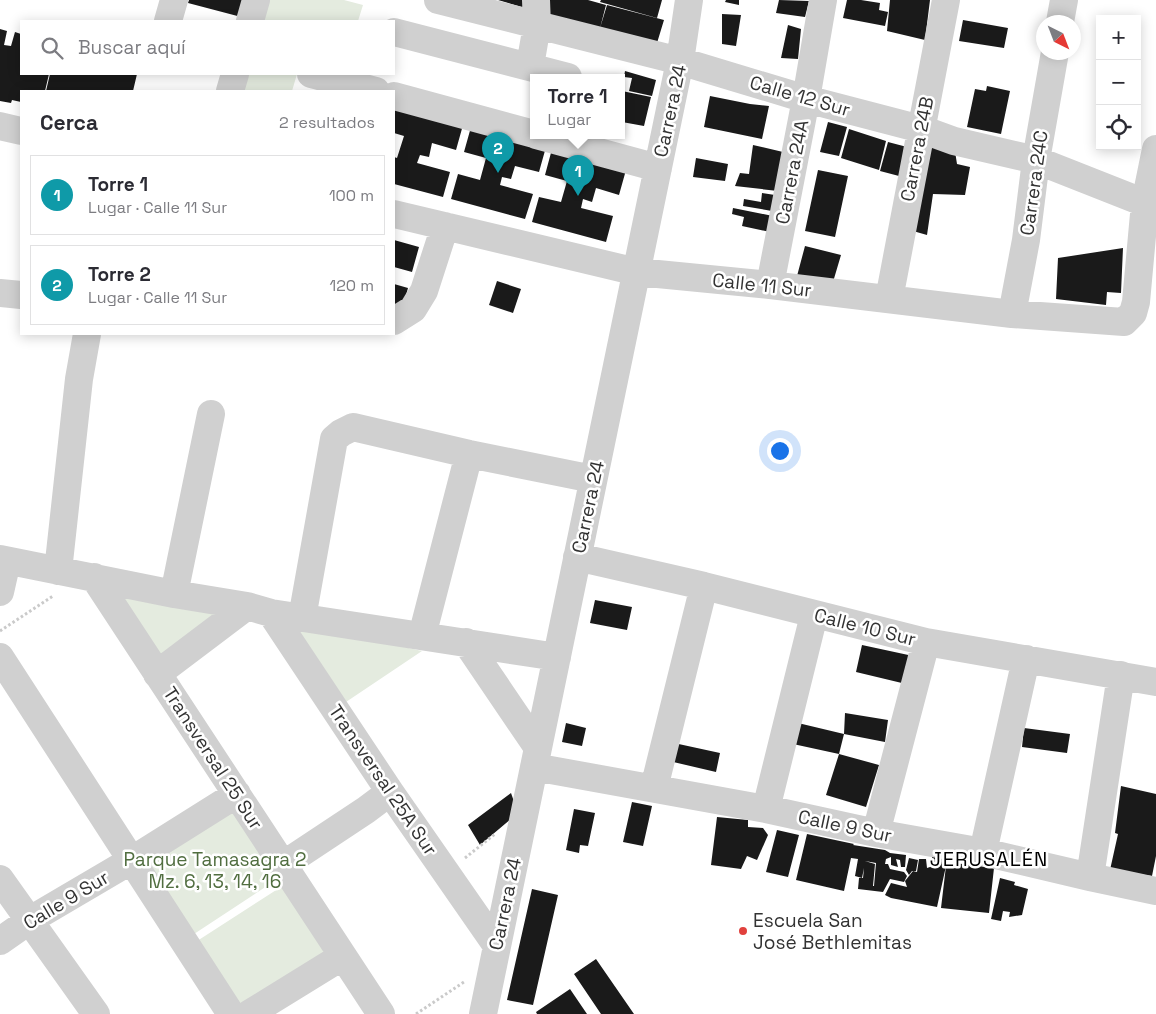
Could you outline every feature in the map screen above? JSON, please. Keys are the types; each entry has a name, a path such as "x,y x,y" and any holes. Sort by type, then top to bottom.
{"street":[{"path":"168,20 174,0"},
{"path":"250,20 256,0"},
{"name":"Calle 12 Sur","path":"438,0 536,12 680,62 806,100 921,129 954,141 1036,160 1151,206"},
{"name":"Carrera 24","path":"482,1014 680,62 689,0"},
{"name":"Carrera 24A","path":"770,285 806,100 823,0"},
{"name":"Carrera 24B","path":"889,299 946,0"},
{"path":"1061,15 1064,0"},
{"path":"530,66 536,12"},
{"path":"395,32 558,74"},
{"name":"Carrera 24C","path":"1012,314 1026,240 1036,160 1054,60"},
{"path":"230,90 235,75"},
{"path":"297,90 301,78 306,75"},
{"path":"320,75 346,78 374,90"},
{"path":"395,96 530,133"},
{"path":"0,126 20,132"},
{"path":"553,139 658,168"},
{"path":"1151,206 1156,149"},
{"name":"Calle 11 Sur","path":"395,214 636,272 770,285 1012,314 1124,322 1133,313 1136,302 1151,206"},
{"path":"395,320 413,309 424,291 445,226"},
{"path":"0,293 20,295"},
{"path":"56,583 87,335"},
{"path":"174,594 211,414"},
{"path":"302,618 334,439 341,432 353,427 469,454 593,479"},
{"path":"422,636 469,454"},
{"name":"Calle 10 Sur","path":"577,557 704,586 926,642 1156,682"},
{"path":"0,592 4,560 56,583 94,577 302,618 557,656"},
{"name":"Transversal 25 Sur","path":"94,577 381,1014"},
{"path":"654,788 704,586"},
{"path":"158,674 259,609"},
{"name":"Transversal 25A Sur","path":"259,609 447,872 495,954"},
{"path":"766,809 814,615"},
{"path":"466,642 536,758"},
{"path":"876,834 926,642"},
{"path":"0,657 231,1014"},
{"path":"983,852 1026,659"},
{"path":"1090,877 1121,675"},
{"name":"Calle 9 Sur","path":"536,758 654,788 766,809 876,834 983,852 1156,891"},
{"path":"283,865 390,792"},
{"name":"Calle 9 Sur","path":"0,941 30,920 132,860 237,794"},
{"path":"0,878 96,1014"},
{"path":"249,1014 343,956"}],"path":[{"path":"0,631 56,583"},
{"path":"447,872 525,809"},
{"path":"416,1014 495,954"}],"green space":[{"path":"269,0 344,0 363,5 358,20 264,20"},
{"path":"243,75 297,75 292,90 238,90"},
{"path":"113,587 237,608 161,664"},
{"path":"287,621 422,651 343,704"},
{"name":"Parque Tamasagra 2 Mz. 6, 13, 14, 16","path":"239,804 285,874 191,936 145,866"},
{"path":"284,885 331,955 239,1013 194,943"}],"building":[{"path":"189,0 250,0 245,18 188,3"},
{"path":"498,0 528,0 525,8"},
{"path":"546,0 588,0 606,5 600,28 543,13"},
{"path":"601,0 662,0 657,18 600,2"},
{"path":"726,0 739,0 739,5 725,2"},
{"path":"779,0 809,1 805,17 776,13"},
{"path":"847,0 880,3 879,10 888,12 885,26 843,18"},
{"path":"890,0 930,0 925,40 887,31"},
{"path":"607,5 664,20 657,43 600,28"},
{"path":"722,14 741,15 736,46 722,44"},
{"path":"963,20 1008,28 1004,48 959,41"},
{"path":"788,25 801,29 798,59 781,58"},
{"path":"0,29 7,31 4,45 11,46 15,32 20,34 20,75 49,75 45,90 20,90 20,102 12,100 11,103 0,101"},
{"path":"625,71 656,80 652,96 629,91 632,78 625,77"},
{"path":"50,75 137,75 133,90 46,90"},
{"path":"987,86 1010,91 1001,134 967,127 975,89 986,91"},
{"path":"625,92 651,97 644,126 625,123"},
{"path":"710,96 769,106 762,139 704,127"},
{"path":"395,106 463,125 456,150 432,143 429,157 420,155 417,163 450,172 443,197 395,184 395,157 397,158 404,136 395,133"},
{"path":"828,122 847,127 839,156 820,152"},
{"path":"471,127 546,147 539,172 515,166 511,179 502,177 500,185 533,194 525,219 451,199 458,174 480,180 486,158 464,152"},
{"path":"849,129 886,141 879,170 841,158"},
{"path":"888,142 907,147 899,176 880,171"},
{"path":"753,145 783,152 778,191 735,186 740,173 749,174"},
{"path":"954,145 957,164 970,167 965,195 933,194 927,235 913,231 925,147"},
{"path":"552,149 626,170 619,195 596,188 592,202 583,199 581,208 613,216 606,242 532,222 539,197 561,202 567,181 545,175"},
{"path":"696,158 728,164 725,181 693,177"},
{"path":"818,170 848,176 835,237 805,231"},
{"path":"762,193 775,195 772,211 743,206 744,199 761,202"},
{"path":"733,208 773,216 770,232 742,226 744,217 732,214"},
{"path":"395,240 419,247 412,272 395,267"},
{"path":"805,246 841,255 833,282 797,276"},
{"path":"1123,248 1121,293 1107,292 1106,305 1056,299 1058,258"},
{"path":"497,281 521,289 513,313 489,305"},
{"path":"395,284 408,288 401,313 395,311"},
{"path":"595,600 632,607 627,630 590,623"},
{"path":"862,645 913,656 906,684 856,672"},
{"path":"845,713 888,720 885,742 844,734"},
{"path":"566,723 586,728 582,746 562,742"},
{"path":"798,723 844,734 839,754 793,744"},
{"path":"1024,728 1070,734 1067,753 1022,747"},
{"path":"674,743 720,753 716,772 669,761"},
{"path":"839,754 879,765 866,807 826,795"},
{"path":"1121,786 1156,794 1156,856 1152,876 1110,870 1118,834 1115,833"},
{"path":"511,793 518,813 480,845 468,825"},
{"path":"632,802 652,806 643,846 623,842"},
{"path":"574,809 595,813 588,846 580,845 579,853 566,850"},
{"path":"717,817 748,820 748,827 763,828 768,835 757,860 747,856 741,869 711,865"},
{"path":"777,830 799,835 788,877 766,872"},
{"path":"807,834 906,855 905,867 901,867 900,860 896,859 898,867 891,865 891,857 886,859 885,864 888,864 890,869 904,872 907,876 904,882 890,879 883,892 858,889 859,878 862,878 855,876 858,859 851,858 844,891 796,880","holes":["865,861 876,863 874,886 873,886 875,864"]},
{"path":"933,853 946,856 947,862 994,868 989,913 941,908 946,866 937,907 891,898 885,895 891,883 907,887 905,881 913,871 917,872 919,859 926,859 927,868 930,867"},
{"path":"909,858 918,860 916,871 912,871 909,875 906,870"},
{"path":"1000,878 1015,882 1014,885 1028,889 1022,915 1009,917 1010,912 1003,911 1001,921 991,919"},
{"path":"532,889 558,895 533,1005 507,1000"},
{"path":"596,959 634,1014 601,1014 574,974"},
{"path":"570,989 587,1014 537,1014 536,1012"}],"place":[{"name":"Torre 2","path":"498,173"},
{"name":"Torre 1","path":"578,196"},
{"name":"Escuela San José Bethlemitas","path":"743,931"}],"district":[{"name":"JERUSALÉN","path":"989,859"}]}
